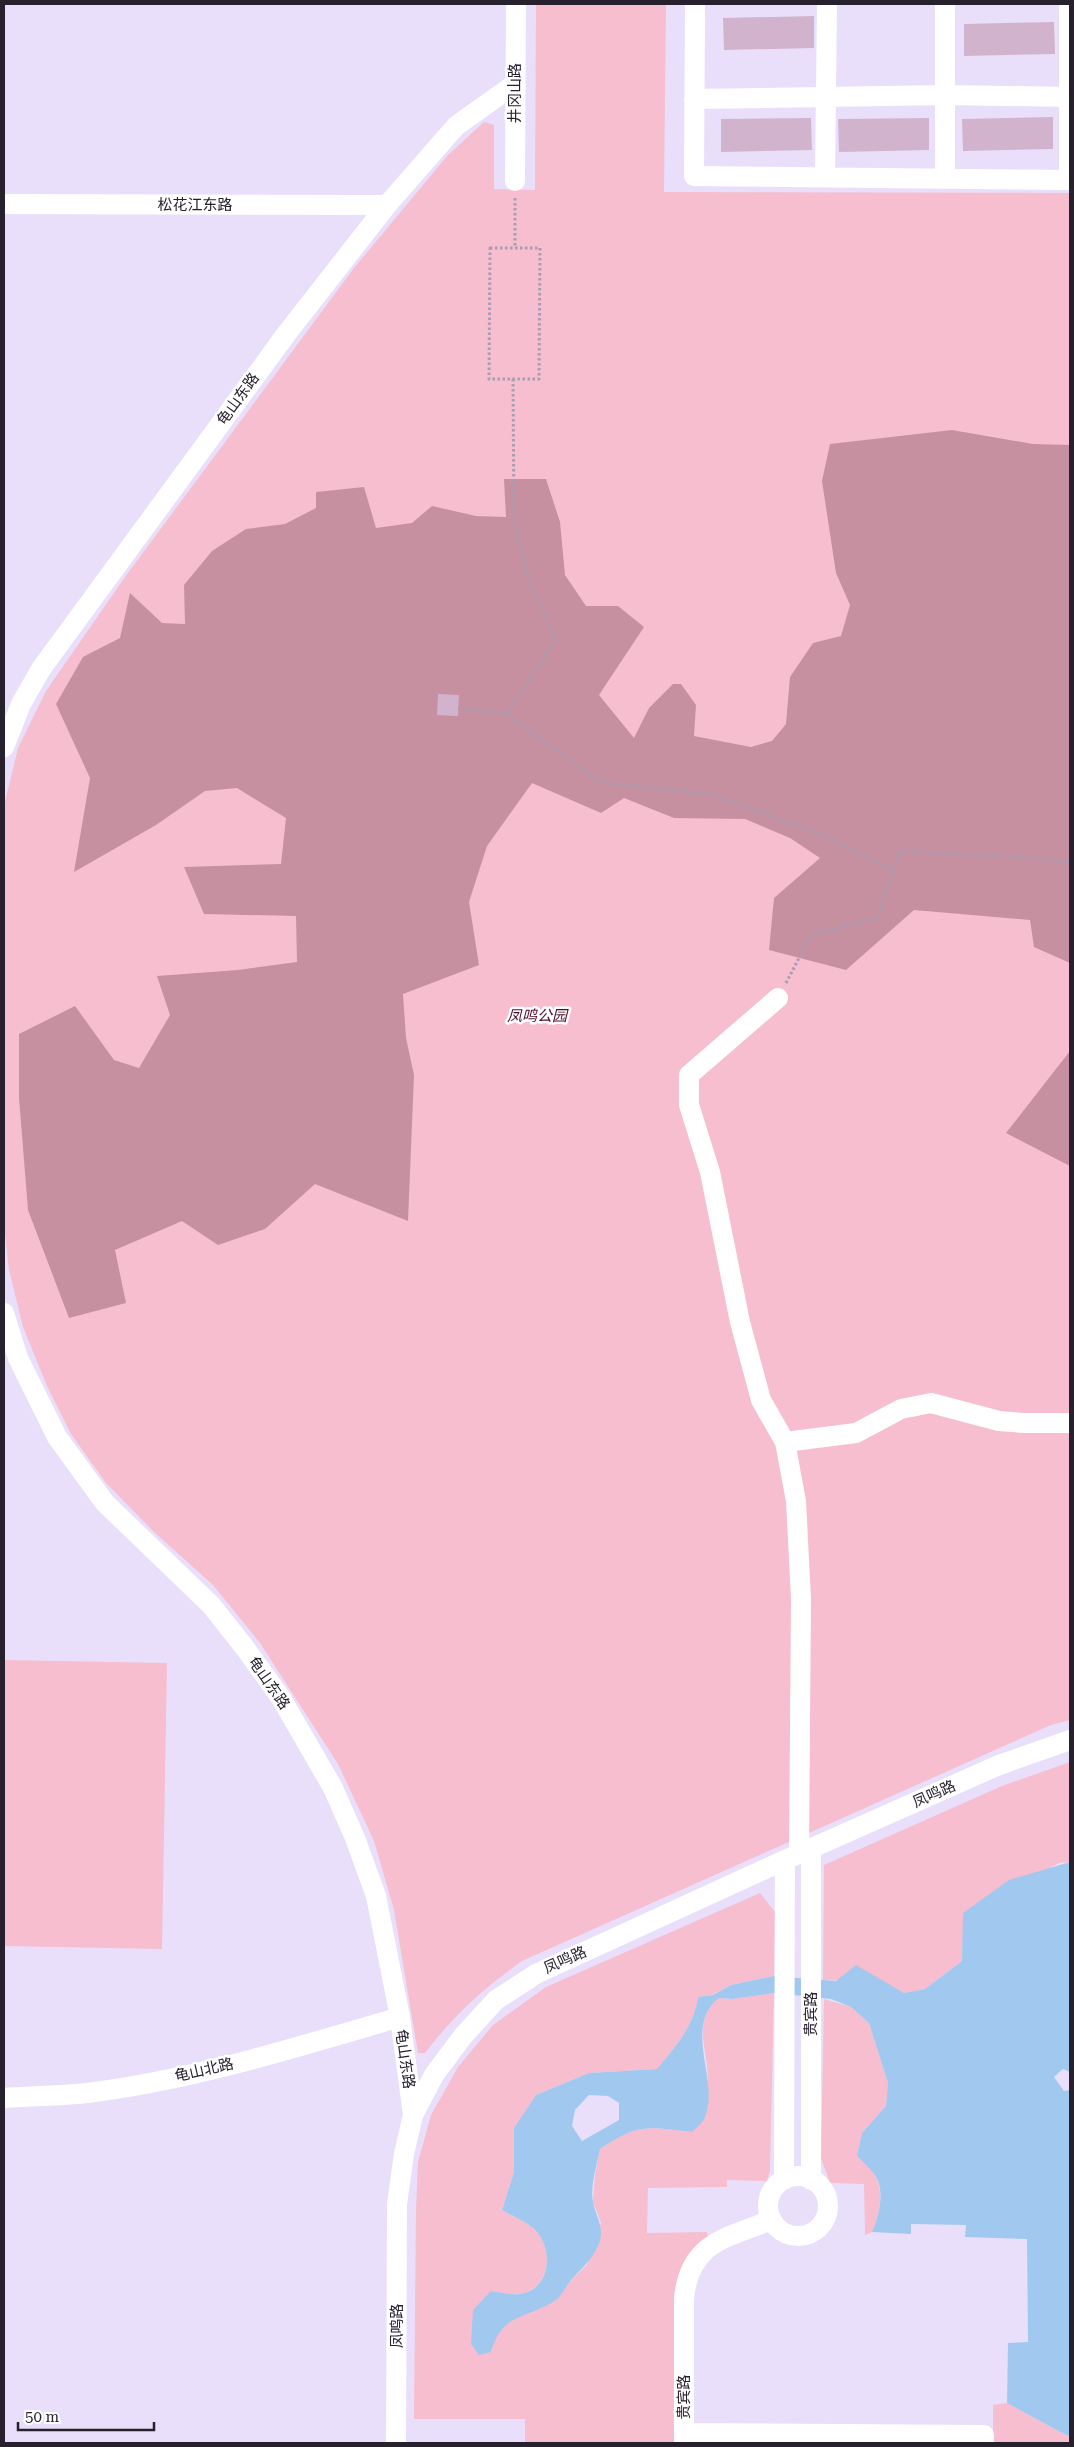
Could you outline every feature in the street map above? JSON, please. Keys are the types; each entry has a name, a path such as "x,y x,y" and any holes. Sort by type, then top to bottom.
{"street":[{"name":"井冈山路","path":"515,182 516,4"},
{"path":"695,4 694,176 1070,180 1069,4"},
{"path":"825,177 827,4"},
{"path":"945,4 945,179"},
{"name":"龟山东路","path":"4,747 21,704 41,668 287,333 387,205 456,126 515,84"},
{"path":"694,99 946,95 1069,97"},
{"name":"松花江东路","path":"4,204 387,205"},
{"path":"778,998 689,1075 689,1105 710,1172 740,1322 761,1400 785,1442 796,1501 801,1599 799,1854"},
{"name":"龟山东路","path":"4,1313 18,1358 57,1438 105,1502 211,1605 281,1698 333,1788 355,1838 376,1896 400,2016 413,2115"},
{"path":"785,1442 856,1433 901,1409 931,1403 999,1420 1023,1423 1070,1423"},
{"name":"凤鸣路","path":"396,2443 397,2204 404,2154 413,2115 434,2075 464,2036 496,2000 536,1974 799,1854 999,1765 1070,1740"},
{"name":"贵宾路","path":"799,1854 811,2180"},
{"name":"贵宾路","path":"784,2180 799,1854"},
{"name":"龟山北路","path":"4,2098 87,2093 176,2077 291,2049 400,2016"},
{"path":"793,2177 811,2180 825,2194 828,2204 827,2214 823,2223 807,2235 787,2234 778,2228 772,2220 769,2212 771,2194 784,2180 793,2177"},
{"name":"贵宾路","path":"684,2438 684,2299 686,2282 691,2266 703,2252 717,2242 772,2220"},
{"path":"684,2438 984,2435 984,2443"}],"path":[{"path":"515,182 515,248"},
{"path":"490,248 515,248 540,248 539,379 489,379 490,248"},
{"path":"506,714 556,640 528,576 514,518 513,379"},
{"path":"458,708 506,714 601,782 710,794 818,833 893,870"},
{"path":"778,998 811,935 854,926 877,918 900,851 1017,857 1070,862"}],"green space":[{"name":"凤鸣公园","path":"536,4 666,4 664,192 1070,193 1070,1720 1051,1725 522,1961 470,2003 425,2053 418,2053 394,1910 374,1841 338,1764 260,1643 213,1585 154,1532 106,1483 71,1434 47,1386 23,1327 9,1270 4,1226 4,806 18,748 46,691 125,577 354,268 448,155 484,122 494,125 494,189 535,190"},
{"path":"4,1660 167,1663 162,1949 4,1946"},
{"path":"1070,1762 1070,1862 1059,1863 964,1913 962,1961 925,1989 904,1993 881,1981 823,1980 824,1865 1002,1786"},
{"path":"760,1893 775,1912 774,1976 731,1985 712,1995 698,1997 693,2017 688,2026 677,2044 657,2069 589,2073 536,2095 514,2128 514,2172 502,2210 535,2230 545,2248 546,2268 543,2277 529,2291 509,2294 491,2291 491,2352 495,2337 506,2322 555,2301 573,2278 587,2265 601,2223 593,2202 595,2175 600,2149 625,2135 644,2129 653,2128 692,2132 704,2098 708,2079 703,2026 705,2016 710,2007 719,1998 732,1999 774,1993 770,2171 767,2181 727,2180 727,2187 648,2188 647,2233 707,2232 708,2238 700,2243 677,2443 525,2443 525,2419 414,2419 418,2162 431,2115 458,2067 493,2025 546,1987"},
{"path":"824,1999 851,2007 869,2023 888,2083 886,2106 862,2133 857,2156 875,2174 880,2191 880,2205 875,2225 872,2232 865,2235 864,2184 830,2183 821,2158"},
{"path":"1007,2403 1066,2435 1070,2435 1070,2443 993,2443 993,2405"}],"shaded area":[{"path":"952,430 1033,444 1070,445 1070,963 1034,947 1030,920 914,910 846,970 769,950 774,898 820,858 790,838 745,819 674,818 624,798 601,813 532,783 487,846 469,902 479,965 403,994 406,1038 414,1075 408,1221 315,1184 265,1229 218,1245 182,1221 115,1250 126,1303 69,1318 28,1210 19,1098 19,1034 75,1006 114,1060 139,1068 170,1015 157,976 238,970 297,962 296,916 204,914 184,867 281,864 286,818 237,788 205,791 156,825 74,872 90,778 56,704 83,657 120,638 130,593 162,623 185,624 184,585 212,551 246,529 285,524 316,508 316,492 364,487 376,528 412,523 432,506 476,516 506,517 504,479 546,479 560,522 565,575 586,606 618,606 644,627 599,695 634,738 649,708 673,684 681,684 696,705 694,736 751,747 772,741 786,724 790,677 813,643 841,636 850,605 836,573 822,481 830,444"},
{"path":"1070,1051 1070,1166 1006,1133"}],"water":[{"path":"1070,1862 1070,2072 1063,2069 1054,2077 1064,2091 1070,2090 1070,2435 1066,2435 1007,2403 1008,2343 1028,2342 1027,2239 965,2237 966,2225 911,2224 911,2234 872,2232 879,2211 880,2187 874,2174 857,2156 862,2133 886,2106 888,2083 869,2023 851,2007 831,1999 774,1993 732,1999 719,1998 708,2010 703,2024 702,2039 708,2102 703,2121 692,2132 653,2128 635,2131 600,2149 592,2189 593,2202 601,2228 598,2246 556,2300 508,2324 501,2330 491,2352 479,2355 471,2344 473,2310 491,2291 519,2294 529,2291 537,2286 543,2278 546,2268 545,2248 535,2230 502,2210 514,2172 514,2128 536,2095 589,2073 657,2069 677,2044 688,2026 693,2017 698,1997 713,1995 731,1985 774,1976 836,1981 856,1965 904,1993 925,1989 962,1961 963,1913 1009,1880","holes":["589,2095 608,2096 619,2103 619,2120 582,2141 572,2126 575,2110"]}],"building":[{"path":"814,16 814,48 724,50 723,18"},
{"path":"1054,22 1055,54 964,56 964,24"},
{"path":"1053,117 1053,149 963,151 962,119"},
{"path":"811,118 812,150 721,152 721,119"},
{"path":"929,118 929,150 839,152 838,119"},
{"path":"438,694 459,695 458,716 437,715"}]}
